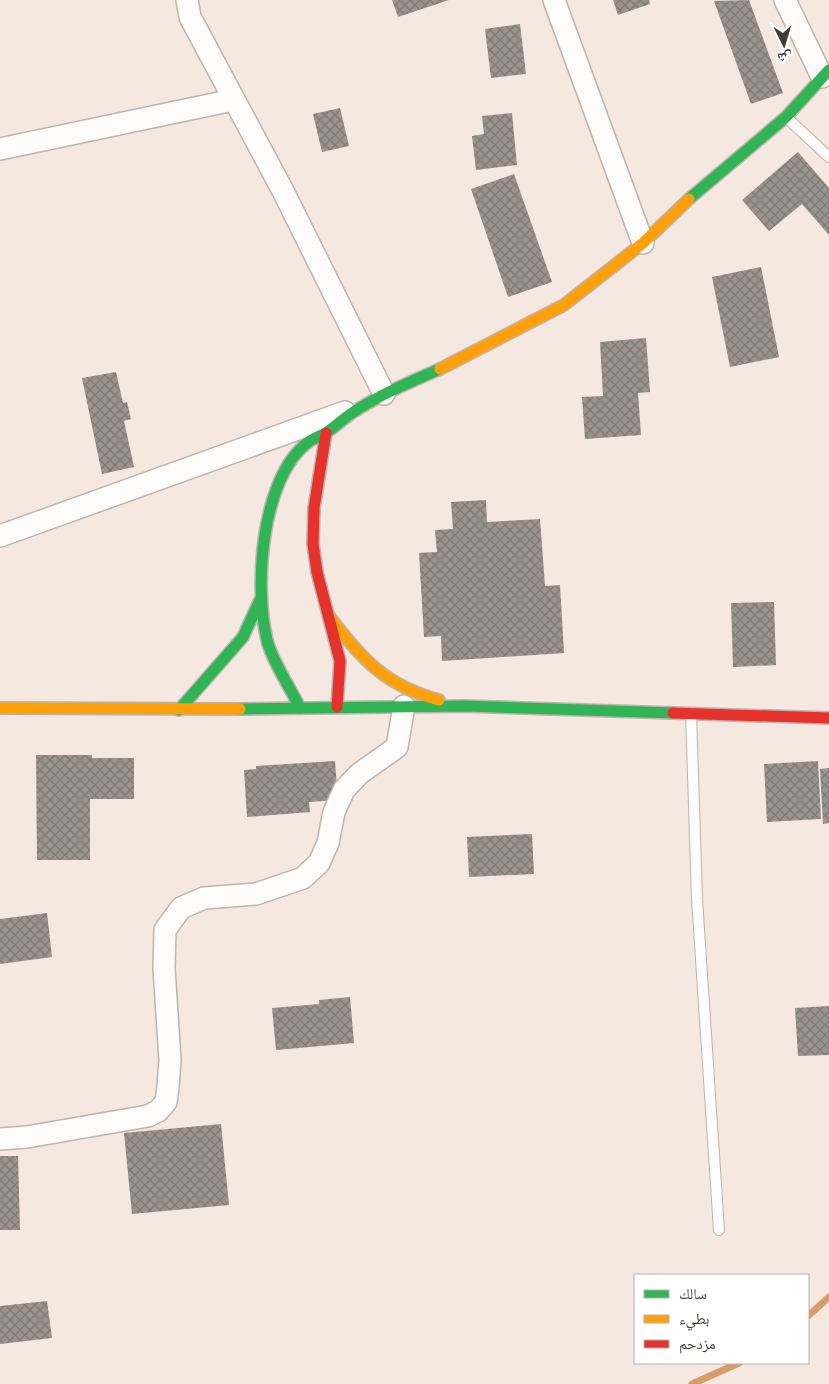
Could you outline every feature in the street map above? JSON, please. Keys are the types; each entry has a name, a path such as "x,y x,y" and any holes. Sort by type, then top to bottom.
{"main road":[{"path":"300,708 267,642 260,600 264,539 268,519 280,482 302,447 384,394 472,354 564,305 643,243 697,192 786,117 826,74"},
{"path":"326,433 313,529 315,560 340,661 336,707"},
{"path":"179,710 243,636 260,600"},
{"path":"330,616 363,659 378,673 428,698 465,706"},
{"path":"0,708 179,710 465,706 829,718"}],"street":[{"path":"187,0 190,17 283,191 384,394"},
{"path":"554,0 643,243"},
{"path":"785,0 826,74"},
{"path":"0,149 233,100"},
{"path":"0,536 364,406"},
{"path":"0,1139 148,1116 158,1111 166,1102 170,1060 164,968 165,930 182,908 204,898 256,894 302,878 319,863 328,843 334,812 344,790 359,774 397,747 404,706"}],"lane":[{"path":"786,117 829,157"},
{"path":"691,712 697,899 719,1230"}],"building":[{"path":"392,0 449,0 398,17"},
{"path":"613,0 649,0 650,4 618,15"},
{"path":"749,0 783,93 751,104 714,1"},
{"path":"520,24 526,74 491,78 485,29"},
{"path":"340,108 349,146 322,152 313,114"},
{"path":"512,113 517,165 476,170 472,136 484,134 482,116"},
{"path":"798,152 829,188 829,235 802,204 769,231 742,200"},
{"path":"514,174 552,282 508,297 471,189"},
{"path":"761,267 779,357 730,367 712,277"},
{"path":"646,338 650,392 638,393 641,435 585,439 582,397 603,396 600,342"},
{"path":"116,372 123,403 127,402 131,419 124,421 134,467 102,474 82,378"},
{"path":"486,500 487,522 540,519 545,586 560,585 564,653 442,661 441,636 424,637 419,553 437,552 435,530 453,529 451,502"},
{"path":"774,602 776,665 733,667 731,603"},
{"path":"36,755 92,755 92,758 134,758 134,799 90,799 90,860 37,860"},
{"path":"335,761 338,800 309,802 310,812 247,817 244,770 256,769 256,766"},
{"path":"818,761 821,819 767,822 764,764"},
{"path":"829,768 829,823 823,824 820,769"},
{"path":"532,834 534,874 469,877 467,837"},
{"path":"47,913 52,957 0,964 0,919"},
{"path":"350,997 354,1043 276,1050 272,1008 319,1004 319,1000"},
{"path":"829,1006 829,1055 798,1056 795,1008"},
{"path":"221,1124 229,1205 132,1214 124,1133"},
{"path":"0,1156 18,1156 20,1230 0,1230"},
{"path":"47,1301 52,1338 0,1344 0,1306"}],"waterway":[{"path":"809,1315 829,1297"},
{"path":"692,1384 737,1364"}],"traffic: fast":[{"path":"689,199 786,117 829,70"},
{"path":"300,708 269,648 263,618 261,592 265,535 271,507 280,482 292,460 309,441 327,432 373,400 440,369"},
{"path":"179,710 243,637 260,600"},
{"path":"240,709 465,706 673,713"}],"traffic: slow":[{"path":"440,369 564,305 643,243 689,199"},
{"path":"329,616 364,658 389,679 420,694 439,700"},
{"path":"0,708 240,709"}],"traffic: jam":[{"path":"326,433 314,508 313,544 317,572 340,661 337,707"},
{"path":"673,713 829,718"}]}
